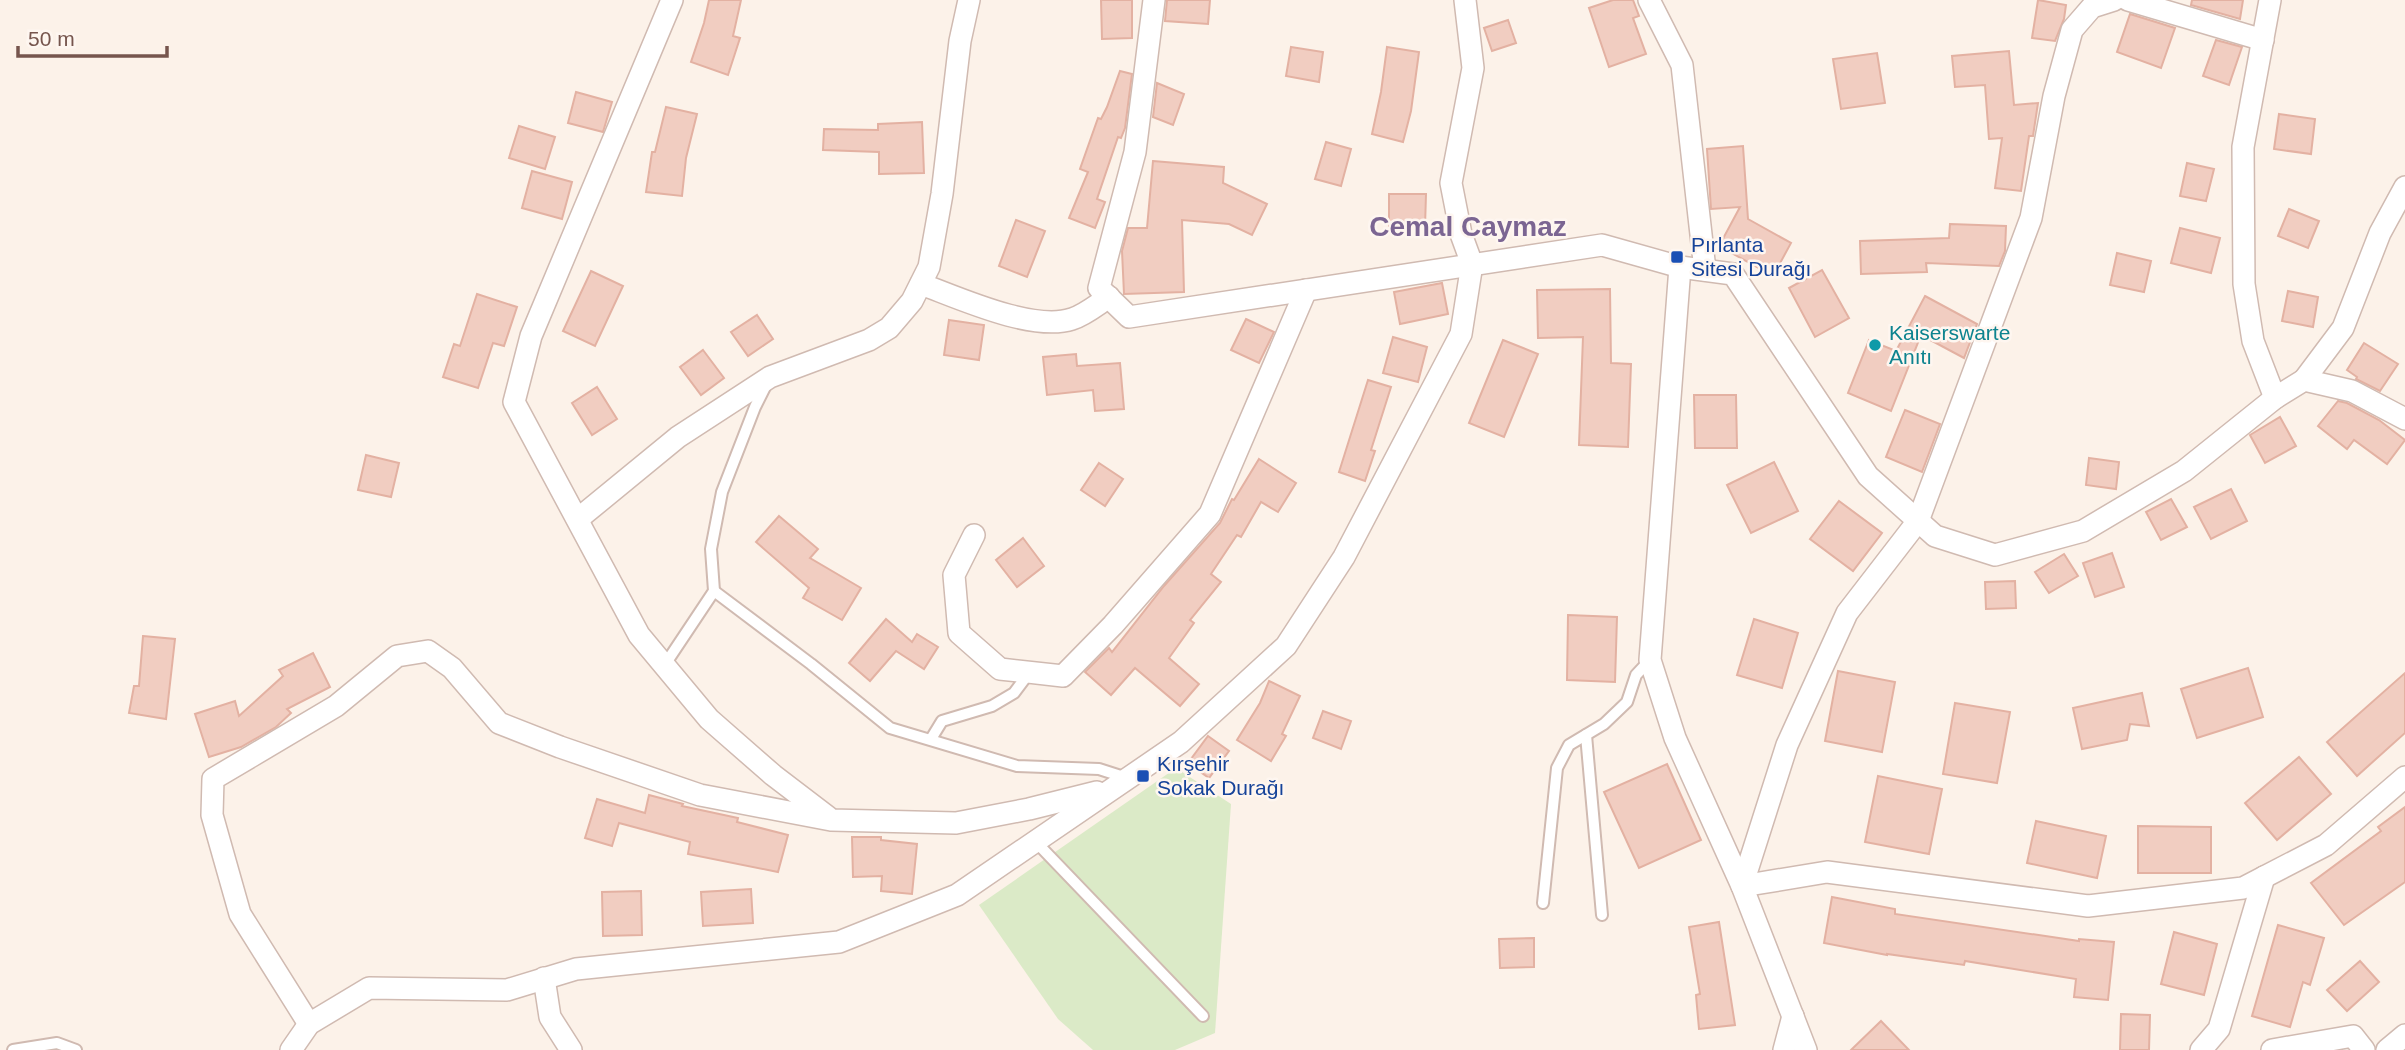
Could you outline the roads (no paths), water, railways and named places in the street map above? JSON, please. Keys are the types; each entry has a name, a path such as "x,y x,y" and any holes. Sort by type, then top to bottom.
{"street":[{"path":"672,0 531,336 514,401 639,635 709,719 773,775 831,820"},
{"path":"578,519 678,437 769,377 869,340 889,328 912,301 929,267 942,194 960,41 969,0"},
{"path":"1154,0 1135,152 1099,288 1129,317 1602,245 1680,267 1732,274 1868,476 1935,536 1995,555 2083,531 2184,471 2274,398 2304,380 2343,328 2380,233 2405,187"},
{"path":"291,1050 309,1024 369,988 507,990 576,969 839,942 957,895 1181,743 1286,646 1344,557 1461,334 1472,264 1461,234 1451,183 1473,68 1465,0"},
{"path":"1649,0 1682,65 1705,270"},
{"path":"1742,886 1787,745 1847,613 1918,521 2031,219 2054,96 2072,30 2092,7 2114,0"},
{"path":"2128,0 2263,40"},
{"path":"2270,0 2243,147 2244,285 2253,341 2274,398"},
{"path":"1680,267 1650,660 1675,738 1742,886 1806,1050"},
{"path":"921,284 1009,316 1058,323 1074,319 1109,297"},
{"path":"974,535 954,575 959,633 1000,669 1063,676 1114,625 1210,514 1306,290"},
{"path":"2304,380 2353,391 2405,419"},
{"path":"309,1024 240,914 212,815 213,779 336,706 397,656 428,651 452,668 499,723 560,747 700,795 831,820 956,823 1029,809 1120,783"},
{"path":"1742,886 1827,872 2088,906 2243,888 2326,845 2405,777"},
{"path":"2201,1050 2219,1028 2264,877"},
{"path":"544,978 550,1017 571,1050"},
{"path":"1784,1050 1793,1016"},
{"path":"2387,1050 2405,1035"},
{"path":"2272,1050 2353,1036 2364,1050"}],"lane":[{"path":"664,666 714,592 711,549 722,492 769,377"},
{"path":"714,592 811,664 890,728 931,738 1017,766 1099,769 1120,783"},
{"path":"1543,903 1557,768 1569,745 1604,724 1627,702 1636,675 1650,660"},
{"path":"931,738 942,722 992,706 1014,693 1030,672"},
{"path":"1586,735 1602,915"},
{"path":"1035,841 1203,1016"},
{"path":"13,1050 57,1043 76,1050"}],"place":[{"name":"Pırlanta Sitesi Durağı","path":"1677,257"},
{"name":"Kaiserswarte Anıtı","path":"1875,345"},
{"name":"Kırşehir Sokak Durağı","path":"1143,776"}],"district":[{"name":"Cemal Caymaz","path":"1468,226"}]}
